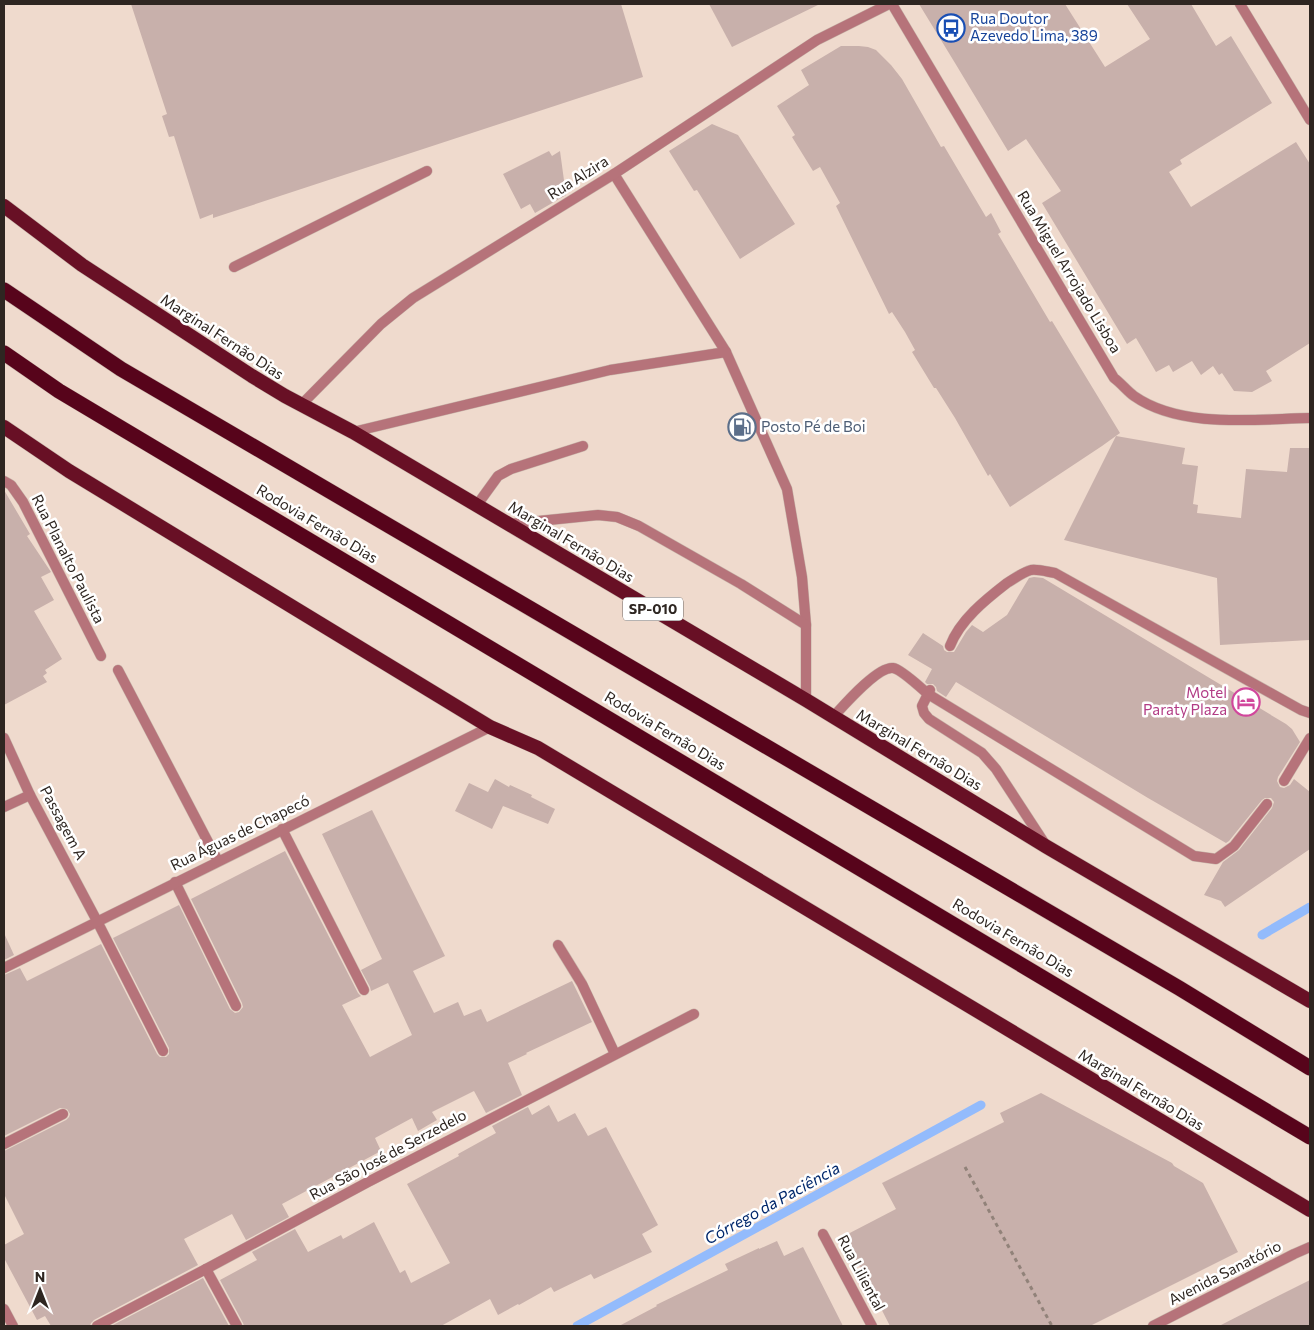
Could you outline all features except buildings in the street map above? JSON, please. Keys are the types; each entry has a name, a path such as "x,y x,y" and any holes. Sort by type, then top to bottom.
{"highway":[{"name":"Marginal Fernão Dias","path":"4,206 82,265 284,396 354,432 806,700 1047,847 1310,1001"},
{"path":"4,290 121,369 1170,983 1310,1068"},
{"name":"Rodovia Fernão Dias","path":"4,354 59,391 1310,1136"},
{"name":"Marginal Fernão Dias","path":"4,427 69,471 490,727 538,748 1310,1210"}],"street":[{"name":"Rua Alzira","path":"302,404 381,324 413,298 614,174 817,40 891,4"},
{"name":"Rua Miguel Arrojado Lisboa","path":"891,4 1114,378 1134,396 1158,408 1179,414 1213,420 1310,418"},
{"path":"1240,4 1310,120"},
{"path":"234,267 427,171"},
{"path":"614,174 726,352 787,489 802,577 806,626 806,700"},
{"path":"354,432 610,370 726,352"},
{"path":"477,505 498,476 511,469 583,446"},
{"name":"Rua Planalto Paulista","path":"4,480 11,485 24,502 101,656"},
{"path":"509,524 598,515 617,517 639,526 741,584 806,626"},
{"path":"950,646 956,633 977,607 998,590 1016,577 1032,570 1045,571 1055,574 1301,710 1310,713"},
{"path":"833,717 876,674 886,669 893,668 899,670 929,692 1194,856 1216,859 1234,846 1267,804"},
{"path":"118,670 218,861"},
{"path":"929,692 922,706 924,713 929,719 982,753 996,770 1047,847"},
{"name":"Rua Águas de Chapecó","path":"4,968 490,727"},
{"name":"Passagem A","path":"4,738 30,794 98,921 163,1051"},
{"path":"1284,781 1310,738"},
{"path":"4,806 30,794"},
{"path":"282,829 364,990"},
{"path":"175,882 236,1006"},
{"path":"558,945 582,984 614,1054"},
{"name":"Rua São José de Serzedelo","path":"97,1326 368,1182 694,1014"},
{"path":"4,1144 63,1114"},
{"name":"Rua Liliental","path":"823,1234 872,1326"},
{"name":"Avenida Sanatório","path":"1153,1326 1310,1247"},
{"path":"206,1269 237,1326"},
{"path":"4,1309 13,1326"}],"path":[{"path":"965,1167 1052,1326"}],"waterway":[{"name":"Córrego da Paciência","path":"1262,935 1310,907"},
{"name":"Córrego da Paciência","path":"577,1326 981,1105"}],"place":[{"name":"Rua Doutor Azevedo Lima, 389","path":"951,28"},
{"name":"Posto Pé de Boi","path":"742,427"},
{"name":"Motel Paraty Plaza","path":"1246,702"}]}
